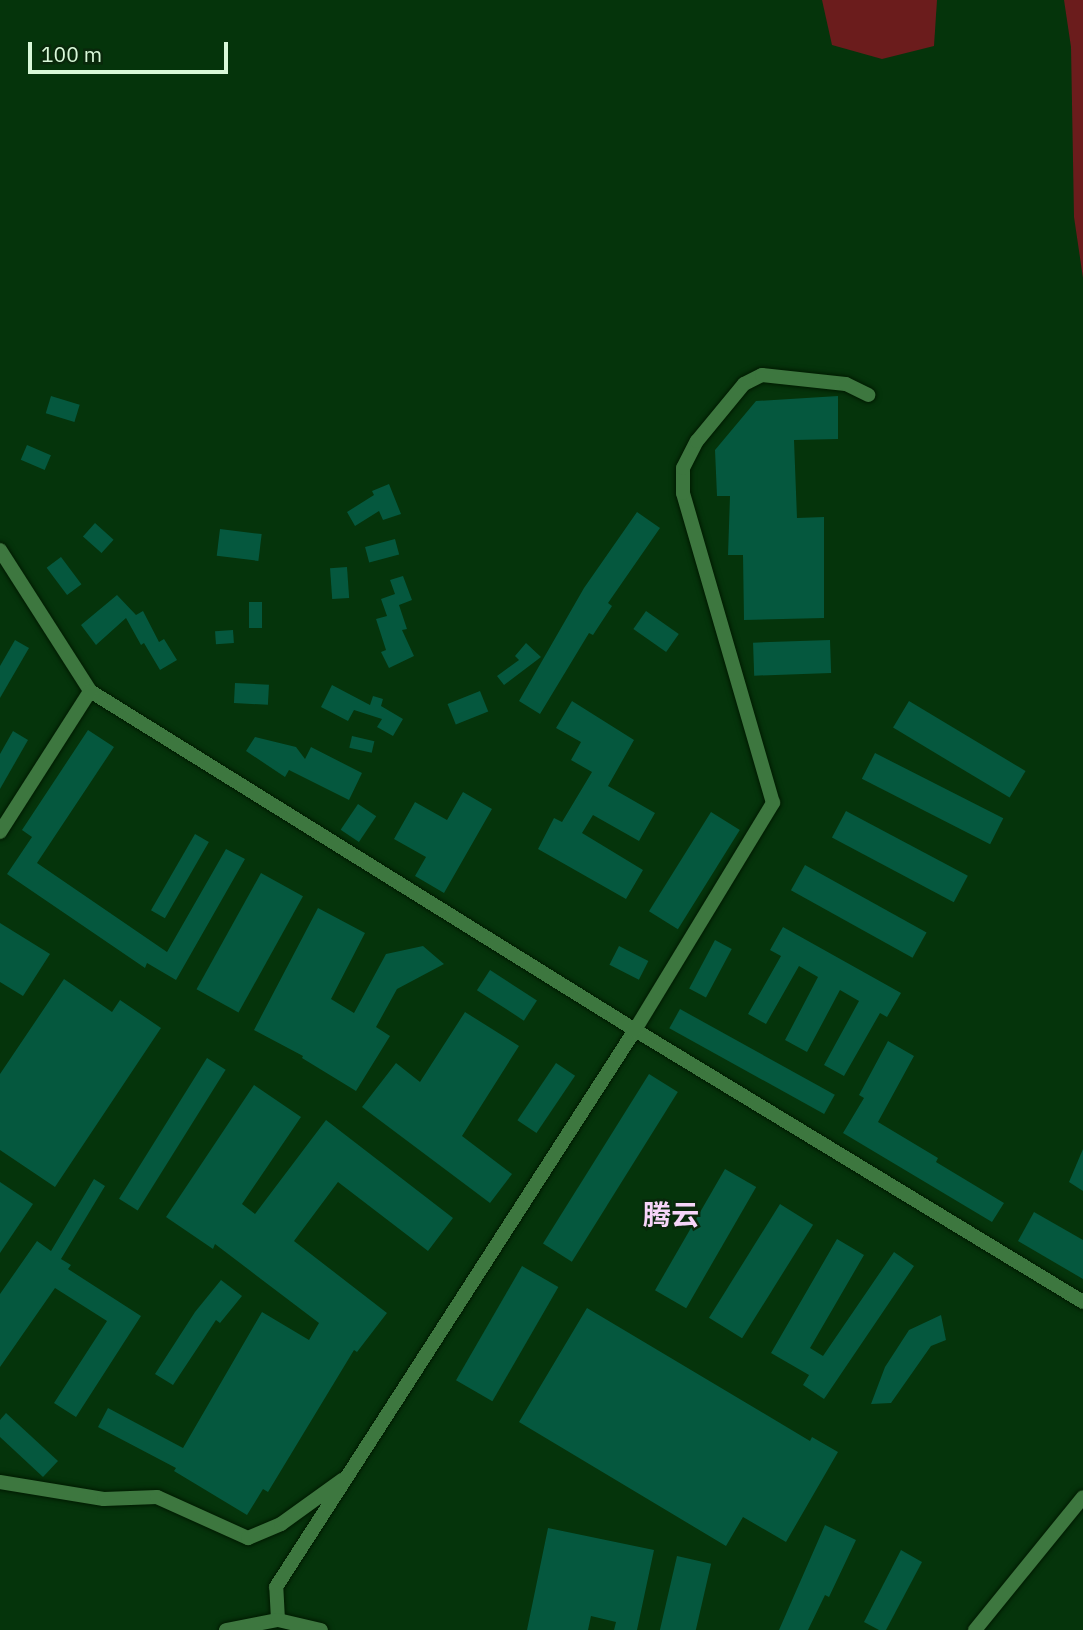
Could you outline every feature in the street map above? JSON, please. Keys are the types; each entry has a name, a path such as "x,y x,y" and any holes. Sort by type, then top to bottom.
{"street":[{"path":"278,1620 276,1587 635,1030 773,803 683,494 684,468 696,441 744,384 762,375 846,384 869,395"},
{"path":"0,550 90,691 635,1030 1083,1302"},
{"path":"0,832 90,691"},
{"path":"0,1482 104,1499 157,1497 248,1538 281,1524 349,1475"},
{"path":"975,1630 1083,1497"},
{"path":"226,1630 278,1620 321,1630"}],"shaded area":[{"path":"822,0 937,0 934,46 882,59 832,45"},
{"path":"1064,0 1083,0 1083,278 1074,217 1071,47"}],"building":[{"path":"51,396 80,405 74,422 46,413"},
{"path":"838,396 838,439 794,440 797,518 824,517 824,618 744,620 743,555 728,555 730,496 717,496 715,450 756,401"},
{"path":"27,445 51,455 45,470 21,460"},
{"path":"389,484 401,514 383,520 379,511 355,526 347,512 374,495 372,491"},
{"path":"637,512 660,528 608,603 612,606 593,635 589,633 540,714 519,701 584,588"},
{"path":"95,523 114,540 102,553 83,536"},
{"path":"220,529 262,534 258,561 217,556"},
{"path":"395,539 399,554 369,562 365,547"},
{"path":"61,557 81,584 67,595 47,568"},
{"path":"347,567 349,598 332,599 330,568"},
{"path":"403,576 412,600 399,605 407,629 402,630 414,656 389,668 381,652 386,650 376,619 387,616 381,599 395,594 390,580"},
{"path":"117,595 136,615 143,611 159,642 164,639 177,660 160,670 144,643 141,645 126,618 96,645 81,625"},
{"path":"249,602 262,602 262,628 249,628"},
{"path":"646,611 679,634 666,652 633,629"},
{"path":"233,630 234,643 216,644 215,631"},
{"path":"15,640 29,648 0,698 0,666"},
{"path":"830,640 831,673 754,676 753,643"},
{"path":"526,643 541,657 504,685 497,676 519,660 515,656"},
{"path":"235,683 269,685 268,705 234,703"},
{"path":"332,685 370,705 373,696 383,699 381,706 403,719 393,736 377,727 382,719 354,710 348,721 321,707"},
{"path":"480,691 488,711 456,725 448,704"},
{"path":"572,701 634,740 608,786 655,813 639,841 593,815 582,833 643,870 626,899 538,849 554,818 562,822 592,772 571,760 581,742 556,728"},
{"path":"909,701 1026,771 1010,798 893,728"},
{"path":"88,730 114,747 37,863 167,952 226,849 245,859 176,980 147,963 145,968 7,874 32,837 22,830"},
{"path":"13,731 28,740 0,789 0,754"},
{"path":"352,736 374,741 372,753 349,748"},
{"path":"255,737 296,747 305,759 311,747 362,773 349,800 289,770 285,777 246,751"},
{"path":"875,753 1003,818 990,844 862,779"},
{"path":"463,792 492,809 444,893 415,876 426,857 394,839 415,802 447,820"},
{"path":"358,804 376,816 359,842 341,830"},
{"path":"846,811 968,876 954,902 832,837"},
{"path":"711,812 740,830 678,929 649,911"},
{"path":"195,834 209,842 165,918 151,910"},
{"path":"805,865 927,932 913,958 791,890"},
{"path":"261,873 303,896 239,1013 197,989"},
{"path":"318,908 365,933 331,999 354,1013 386,954 423,946 444,964 397,989 376,1027 390,1036 356,1091 302,1058 303,1056 254,1030"},
{"path":"0,923 50,954 23,996 0,982"},
{"path":"783,927 901,993 887,1017 880,1013 844,1076 824,1065 859,1001 840,990 807,1052 785,1040 818,977 799,966 766,1024 748,1014 781,956 770,950"},
{"path":"715,940 732,949 706,997 689,989"},
{"path":"619,946 648,961 639,980 609,965"},
{"path":"490,970 537,1000 524,1021 477,990"},
{"path":"64,979 112,1012 120,1000 161,1028 55,1187 0,1150 0,1074"},
{"path":"680,1009 835,1095 824,1114 669,1028"},
{"path":"465,1012 519,1046 462,1136 512,1174 490,1203 362,1107 396,1063 420,1082"},
{"path":"888,1041 914,1056 878,1122 938,1158 936,1162 1004,1203 992,1222 843,1133 864,1098 859,1095"},
{"path":"207,1058 226,1070 138,1210 119,1199"},
{"path":"556,1063 575,1076 536,1133 517,1120"},
{"path":"649,1074 678,1092 572,1262 543,1244"},
{"path":"254,1085 301,1117 242,1204 255,1214 326,1120 453,1218 428,1251 338,1182 294,1241 387,1313 357,1352 354,1350 268,1492 263,1489 247,1515 174,1471 176,1468 98,1427 108,1408 183,1448 262,1312 309,1340 319,1323 215,1244 213,1249 166,1217"},
{"path":"1083,1149 1083,1191 1069,1182"},
{"path":"725,1169 756,1187 686,1308 655,1290"},
{"path":"94,1179 105,1186 61,1259 71,1265 68,1269 141,1316 76,1417 54,1403 107,1321 55,1288 0,1367 0,1294 37,1241 51,1251"},
{"path":"0,1182 33,1204 0,1253"},
{"path":"780,1204 813,1225 742,1338 709,1318"},
{"path":"1034,1212 1083,1240 1083,1279 1018,1241"},
{"path":"837,1239 864,1255 810,1348 823,1356 894,1252 914,1266 824,1399 803,1385 809,1375 771,1353"},
{"path":"522,1266 558,1287 492,1401 456,1380"},
{"path":"221,1280 242,1296 220,1323 216,1320 173,1385 155,1374 195,1312"},
{"path":"587,1308 810,1441 812,1437 838,1452 786,1542 743,1517 726,1546 519,1422"},
{"path":"941,1315 946,1340 931,1346 891,1403 871,1404 885,1367 909,1330"},
{"path":"6,1413 58,1461 43,1477 0,1437 0,1420"},
{"path":"825,1525 856,1540 829,1597 825,1595 808,1630 779,1630"},
{"path":"548,1528 654,1550 637,1630 614,1630 616,1622 591,1616 588,1630 527,1630"},
{"path":"901,1550 922,1562 886,1630 879,1630 864,1622"},
{"path":"677,1556 711,1564 696,1630 660,1630"}],"district":[{"name":"腾云","path":"671,1215"}]}
